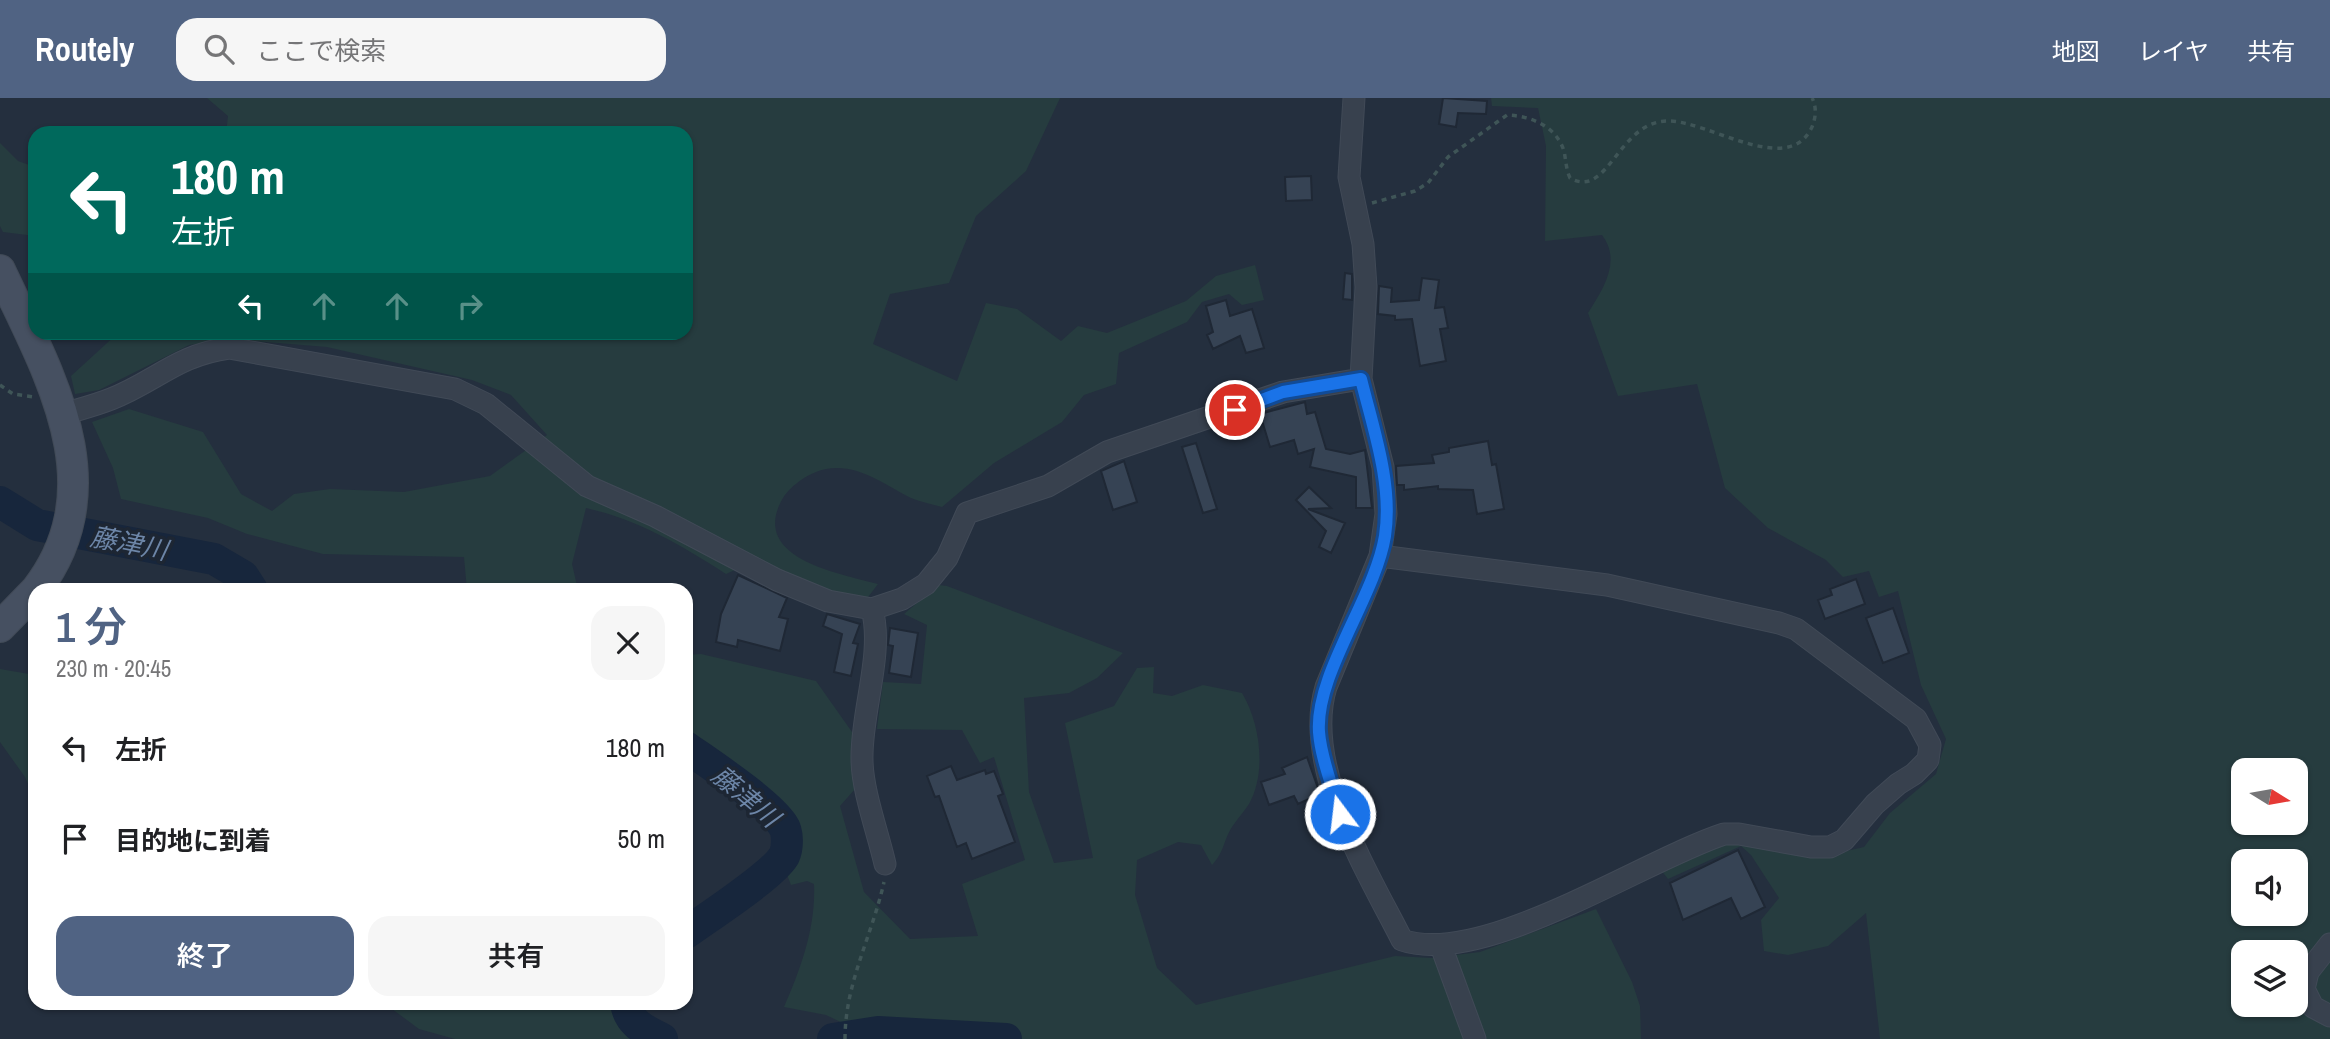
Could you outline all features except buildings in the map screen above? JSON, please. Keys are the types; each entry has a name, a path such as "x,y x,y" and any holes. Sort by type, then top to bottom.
{"main road":[{"path":"0,270 28,332"},
{"path":"32,340 61,404 75,471 73,495 60,549 41,583"},
{"path":"0,626 28,597"}],"street":[{"path":"1354,98 1349,177 1357,207 1366,287 1361,379 1383,467 1387,514 1380,555 1320,705 1321,748 1354,851 1402,940 1413,945 1441,946 1487,937 1618,884 1724,834 1830,847 1844,841 1875,804 1928,760 1930,745 1916,719 1796,629 1779,622 1607,585 1380,555"},
{"path":"61,404 113,399 169,366 203,351 229,348 455,389 486,404 587,486 655,516 777,580 828,601 872,609 902,599 926,584 947,558 967,513 1048,486 1107,452 1283,392 1361,379"},
{"path":"872,609 877,626 863,725 862,762 885,864"},
{"path":"2330,944 2308,972 2304,989 2313,1007 2330,1016"},
{"path":"1441,946 1475,1039"}],"path":[{"path":"1357,207 1415,191 1428,183 1448,157 1507,115 1539,121 1554,134 1563,150 1570,178 1581,184 1591,183 1601,174 1637,130 1665,121 1686,123 1760,147 1789,149 1805,139 1813,124 1816,105 1812,98"},
{"path":"0,385 13,394 39,397 61,404"},
{"path":"845,1039 845,1016 863,942 880,901 885,864"}],"green space":[{"path":"207,98 1060,98 1026,171 976,216 949,283 890,294 873,344 957,381 986,303 1017,309 1061,341 1078,326 1107,333 1186,301 1216,276 1255,265 1264,300 1242,305 1229,294 1202,302 1187,322 1119,353 1116,384 1084,395 1062,422 994,463 942,507 911,498 871,476 849,469 826,469 807,476 796,484 786,493 775,518 777,535 787,549 802,559 821,568 878,584 865,601 851,600 754,561 726,574 659,535 624,519 586,508 572,564 576,583 466,583 464,557 323,554 247,534 208,518 121,499 113,468 92,422 129,409 203,432 241,494 272,511 294,494 330,489 404,492 490,476 547,435 511,395 472,380 327,347 242,340 693,340 693,126 227,126 228,116"},
{"path":"1491,98 2330,98 2330,1039 1880,1039 1866,913 1828,946 1788,955 1764,951 1761,920 1779,898 1751,855 1741,846 1668,879 1661,870 1721,842 1838,853 1864,847 1890,813 1936,774 1946,739 1921,685 1898,591 1879,597 1869,571 1843,577 1826,560 1768,528 1725,488 1697,384 1618,396 1588,313 1608,275 1608,245 1602,235 1545,241 1546,146 1538,108 1492,106"},
{"path":"0,143 18,161 28,165 28,235 3,232 0,226"},
{"path":"110,340 223,340 189,345 99,390 75,394 71,376"},
{"path":"938,585 947,586 1123,653 1097,678 1069,693 1024,698 1029,792 1054,863 1093,858 1065,723 1114,706 1137,668 1154,667 1153,693 1172,696 1203,685 1242,693 1257,733 1258,777 1249,804 1232,827 1219,855 1212,865 1201,845 1178,842 1137,860 1135,895 1157,968 1196,1005 1395,956 1431,958 1480,952 1596,909 1632,982 1640,1006 1641,1039 856,1039 851,1027 826,1015 784,1007 810,932 814,884 807,881 791,885 784,867 793,847 790,832 782,816 734,774 693,748 693,655 701,654 816,681 852,732 855,789 840,806 864,892 910,939 978,936 962,884 1025,860 994,757 980,763 962,730 877,729 883,682 921,684 927,625 904,614"},
{"path":"0,669 28,674 28,784 0,742"},
{"path":"393,1010 640,1010 656,1039 455,1039 419,1029"}],"waterway":[{"name":"藤津川","path":"0,502 37,525 214,559 243,576 248,583"},
{"name":"藤津川","path":"693,752 738,784 776,816 783,825 787,840 784,856 767,874 693,928"},
{"name":"藤津川","path":"628,1010 634,1021 662,1039"},
{"name":"藤津川","path":"833,1039 878,1032 1006,1039"}],"route":[{"path":"1235,410 1283,392 1361,379 1383,467 1387,514 1380,555 1320,705 1321,748 1340,814"}]}
